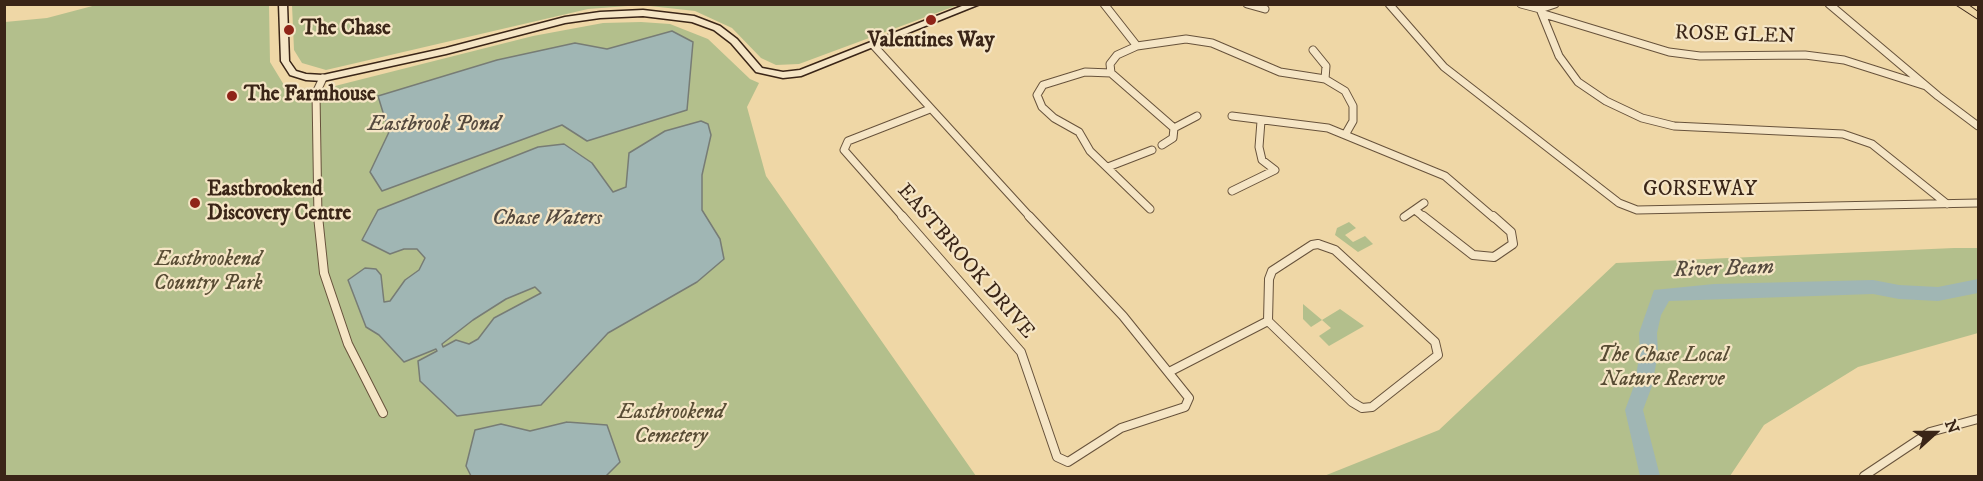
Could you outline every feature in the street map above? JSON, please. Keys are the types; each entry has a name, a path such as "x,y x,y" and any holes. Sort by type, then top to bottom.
{"main road":[{"path":"1960,4 1978,16"}],"street":[{"path":"283,4 285,61 293,73 306,77 323,78 600,15 652,13 694,19 717,28 734,41 759,70 776,74 801,73 976,4"},
{"path":"1247,4 1265,9"},
{"name":"GORSEWAY","path":"1389,4 1444,67 1619,203 1637,210 1978,203"},
{"name":"ROSE GLEN","path":"1521,4 1669,52 1700,56 1805,55 1834,59 1926,86"},
{"path":"1555,4 1542,11 1559,56 1578,82 1606,101 1642,118 1674,126 1844,134 1872,144 1947,204"},
{"path":"1829,4 1926,86 1978,126"},
{"path":"1108,5 1137,46"},
{"path":"1111,73 1110,64 1117,55 1137,46 1186,39 1212,43 1280,72 1325,79 1345,91 1353,106 1353,121 1346,135"},
{"path":"873,46 1124,316 1169,372 1268,321"},
{"path":"1313,50 1326,66 1325,79"},
{"path":"1150,209 1090,151 1079,132 1054,118 1042,107 1037,94 1043,85 1075,75 1086,72 1111,73 1174,128"},
{"path":"323,78 316,93 316,208 324,273 348,344 383,413"},
{"name":"EASTBROOK DRIVE","path":"930,109 848,141 844,150 1021,352 1057,457 1068,462 1121,428 1179,411 1185,407 1189,398 1169,372"},
{"path":"1174,128 1197,116"},
{"path":"1232,116 1328,128 1381,152 1445,176 1511,232 1513,244 1494,257 1473,255 1415,210"},
{"path":"1232,191 1275,170 1262,160 1259,147 1261,121"},
{"path":"1162,145 1173,138 1174,128"},
{"path":"1108,167 1152,150"},
{"path":"1404,217 1424,203"},
{"path":"1325,244 1335,250 1436,342 1438,355 1372,407 1362,408 1352,402 1268,321 1269,279 1272,271 1312,245 1325,244"},
{"path":"1864,477 1930,432 1978,419"}],"green space":[{"name":"Eastbrookend Country Park","path":"100,4 269,5 270,62 284,85 306,89 327,88 533,36 603,23 670,24 708,39 750,79 759,83 747,107 766,176 976,476 5,476 5,22 47,18"},
{"path":"292,4 958,5 799,64 776,65 761,58 732,28 695,11 641,5 588,9 326,70 302,63 294,50"},
{"path":"1349,222 1356,228 1345,235 1353,242 1365,236 1373,244 1358,252 1335,235 1337,228"},
{"name":"The Chase Local Nature Reserve","path":"1978,248 1978,333 1858,367 1764,425 1730,476 1324,476 1439,430 1616,263"},
{"path":"1303,304 1322,320 1311,327 1303,319"},
{"path":"1340,309 1364,326 1329,346 1319,336 1331,328 1322,320"}],"water":[{"name":"Eastbrook Pond","path":"672,31 693,42 687,110 587,141 562,125 382,191 370,172 389,132 378,96 497,60 575,43 607,49"},
{"name":"Chase Waters","path":"701,121 708,124 711,135 702,175 702,210 720,239 724,259 697,282 608,333 541,405 457,416 420,381 418,361 437,351 436,349 404,362 379,335 366,327 348,280 365,268 376,269 381,275 384,302 390,301 405,280 419,270 425,258 417,249 404,249 390,254 362,240 378,210 538,147 564,144 592,163 613,192 626,187 629,153 665,131","holes":["535,287 541,293 494,318 478,339 469,344 456,340 443,347 442,344 473,320 506,299"]},
{"path":"567,422 607,425 620,462 606,476 471,476 466,466 475,430 501,424 530,431"}],"waterway":[{"name":"River Beam","path":"1650,476 1634,410 1643,386 1649,353 1648,333 1653,313 1661,303 1660,295 1714,291 1873,287 1899,292 1938,294 1978,286"}],"place":[{"name":"Valentines Way","path":"931,20"},
{"name":"The Chase","path":"289,30"},
{"name":"The Farmhouse","path":"232,96"},
{"name":"Eastbrookend Discovery Centre","path":"195,203"}],"park label":[{"name":"Eastbrookend Cemetery","path":"671,426"}]}
